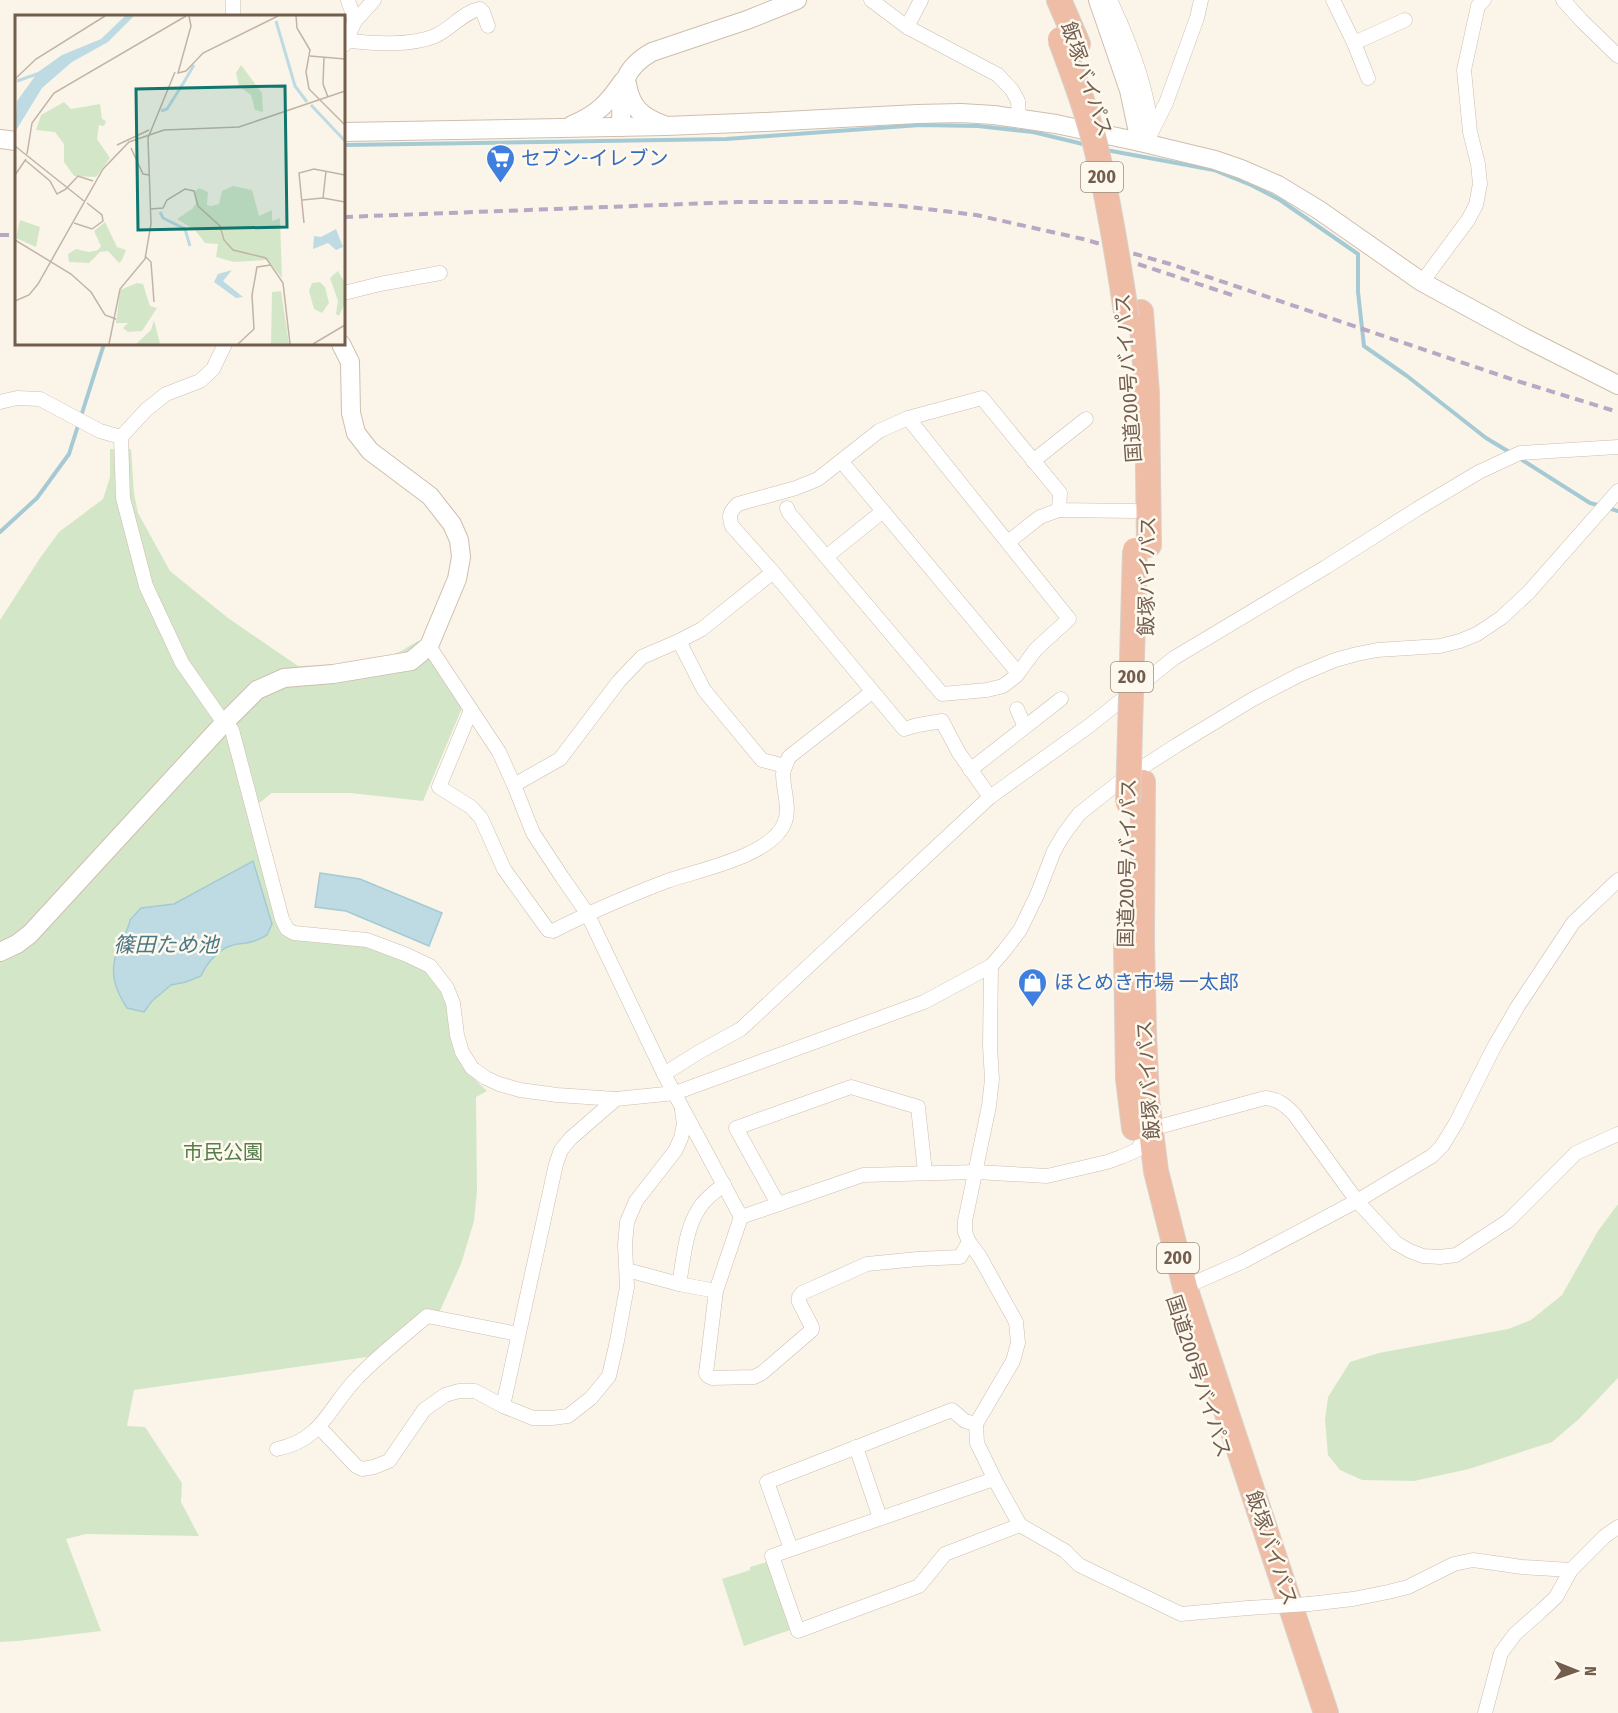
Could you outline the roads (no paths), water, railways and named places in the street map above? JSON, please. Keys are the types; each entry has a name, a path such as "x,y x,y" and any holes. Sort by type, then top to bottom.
{"highway":[{"name":"国道200号バイパス","path":"1041,0 1069,41 1098,156 1114,240 1134,316 1134,511 1142,548 1125,897 1128,1079 1137,1150 1150,1213 1171,1291 1310,1713"},
{"name":"飯塚バイパス","path":"1059,0 1069,41"},
{"name":"飯塚バイパス","path":"1134,316 1147,393 1142,548 1142,942 1147,1099 1156,1171 1185,1287 1326,1713"}],"street":[{"path":"348,0 355,21"},
{"path":"374,0 355,21 345,42 390,43 434,36 474,10 480,9 489,26"},
{"path":"871,0 907,27 998,75 1018,100 1019,118"},
{"path":"907,27 921,0"},
{"path":"1098,0 1146,140"},
{"path":"1110,0 1145,93 1150,116 1146,140"},
{"path":"1146,140 1166,103 1197,18 1201,0"},
{"path":"1333,0 1368,78"},
{"path":"1422,282 1468,220 1476,205 1480,184 1478,164 1470,132 1464,70 1478,6 1484,0"},
{"path":"1563,0 1618,56"},
{"path":"566,127 595,114 610,100 640,59 652,52 788,2"},
{"path":"1354,43 1405,20"},
{"path":"625,77 629,96 634,106 653,121 666,126"},
{"path":"621,127 622,89 625,77"},
{"path":"345,132 666,126 961,113 1019,118 1146,140 1215,160 1278,185 1319,210 1422,282 1618,385"},
{"path":"0,139 15,141"},
{"path":"345,293 440,273"},
{"path":"225,345 213,369 200,381 166,394 146,410 121,437 123,498 146,586 182,663 224,723 232,730 282,919 287,929 294,933 367,940 430,966 447,988 453,1003 457,1035 462,1052 472,1068 486,1078 520,1090 557,1095 616,1099 678,1099 924,1002 991,966 1020,930 1054,851 1064,834 1079,814 1118,783 1253,699 1299,675 1335,660 1377,650 1440,646 1477,634 1501,618 1528,593 1618,491"},
{"path":"0,952 17,944 30,934 257,690 284,678 333,674 411,661 429,646 457,579 461,557 459,540 452,524 430,496 370,451 356,434 351,413 350,362 342,345"},
{"path":"0,402 17,398 39,399 100,431 121,437"},
{"path":"990,797 959,753 942,721 904,729 732,526 729,518 731,510 738,504 796,489 818,479 879,431 908,418 982,398 1060,493 1059,510"},
{"path":"788,507 789,513 942,694 1003,687 1018,673 1036,649 1069,619 908,418"},
{"path":"1033,461 1086,419"},
{"path":"664,1074 741,1029 990,797 1089,726 1174,658 1479,472 1520,453 1618,447"},
{"path":"842,462 1018,673"},
{"path":"1008,542 1040,517 1059,510 1134,511"},
{"path":"826,557 882,511"},
{"path":"514,785 560,759 619,681 642,657 702,629 773,572"},
{"path":"679,641 704,690 762,760 786,766"},
{"path":"429,646 499,752 533,834 587,913 664,1074 741,1217 716,1291 707,1367 708,1376 712,1378 754,1377 762,1373 812,1330 799,1302 802,1293 867,1264 960,1257 969,1242"},
{"path":"471,710 439,787 471,807 481,818 504,869 548,930 553,931 587,913 669,880 734,861 767,844 780,832 786,822 783,772 789,757 872,692"},
{"path":"970,770 1061,699"},
{"path":"1017,709 1025,727"},
{"path":"1185,1287 1242,1262 1357,1201 1421,1164 1442,1146 1493,1049 1542,969 1573,923 1618,880"},
{"path":"991,966 992,1079 976,1172 964,1221 969,1242 980,1257 1016,1322 1018,1343 1013,1361 976,1424 977,1443 1020,1525 1065,1551 1079,1565 1181,1614 1353,1599 1408,1587 1454,1564 1473,1560 1522,1567 1571,1570"},
{"path":"778,1204 736,1128 850,1087 918,1107 925,1173"},
{"path":"741,1217 863,1175 976,1172 1047,1176 1107,1162 1137,1150 1151,1129 1265,1098 1276,1099 1294,1114 1357,1201 1396,1243 1424,1256 1456,1256 1508,1221 1576,1153 1618,1134"},
{"path":"503,1406 561,1150 571,1138 616,1099"},
{"path":"319,1426 356,1466 362,1469 388,1461 424,1410 445,1395 459,1391 475,1391 533,1418 568,1416 591,1398 609,1376 627,1287 625,1245 627,1222 636,1201 675,1150 681,1138 684,1124 678,1099"},
{"path":"680,1284 686,1240 693,1221 702,1205 724,1184"},
{"path":"627,1270 716,1291"},
{"path":"277,1449 298,1444 319,1426 356,1378 428,1316 518,1334"},
{"path":"791,1549 767,1482 952,1410 965,1421 976,1424"},
{"path":"856,1448 880,1518"},
{"path":"994,1479 772,1556 798,1631 919,1586 945,1554 1020,1525"},
{"path":"1485,1713 1501,1653 1515,1634 1556,1597 1571,1570 1605,1536 1618,1527"}],"water":[{"name":"篠田ため池","path":"253,861 272,924 267,935 256,941 233,945 221,951 209,962 201,976 171,985 152,1001 144,1012 127,1008 118,993 113,970 116,954 130,920 141,908 174,904"},
{"path":"320,873 360,879 442,913 429,946 346,911 315,907"}],"waterway":[{"path":"345,145 726,139 920,125 978,126 1033,132 1087,145"},
{"path":"1106,150 1214,170 1251,185 1280,200 1358,254 1358,292 1364,346 1407,376 1486,438 1511,453"},
{"path":"0,532 37,498 69,454 104,345"},
{"path":"1519,458 1590,503 1601,506"},
{"path":"1608,508 1618,511"}],"railway":[{"path":"345,217 738,202 847,202 976,215 1083,239 1170,264 1514,380 1618,412"},
{"path":"0,235 15,235"},
{"path":"1138,264 1235,296"}],"place":[{"name":"セブン-イレブン","path":"500,184"},
{"name":"ほとめき市場 一太郎","path":"1033,1008"}],"park label":[{"name":"市民公園","path":"223,1152"}]}
